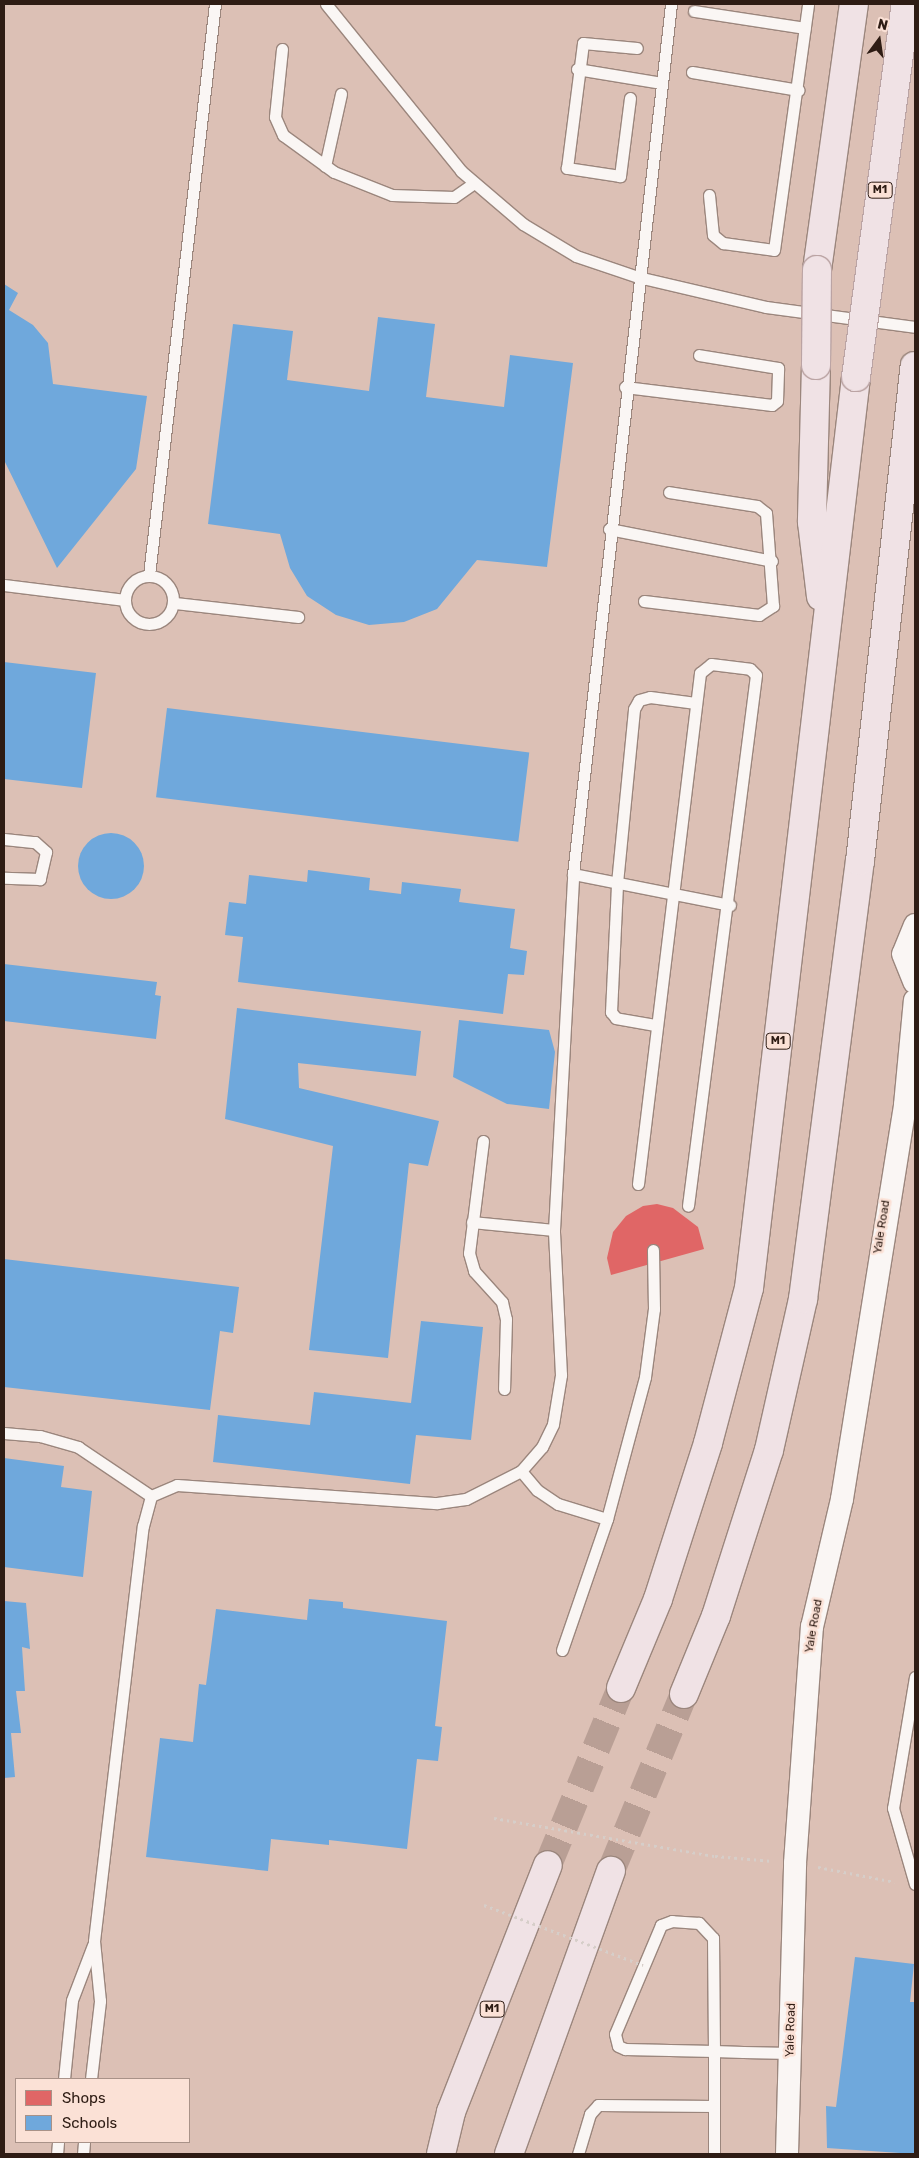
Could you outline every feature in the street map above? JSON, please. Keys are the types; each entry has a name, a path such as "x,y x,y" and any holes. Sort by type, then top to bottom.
{"highway":[{"path":"826,622 812,522 817,270 854,4"},
{"name":"M1","path":"621,1688 658,1599 705,1452 749,1288 826,622 856,377 906,4"},
{"path":"684,1694 716,1616 769,1450 803,1299 860,861 915,366"},
{"name":"M1","path":"441,2154 451,2112 548,1865"},
{"path":"509,2154 611,1872"}],"street":[{"path":"915,925 903,954 915,983"},
{"name":"Yale Road","path":"787,2154 795,1863 812,1627 842,1499 905,1105 915,1000"},
{"name":"Yale Road","path":"905,1105 915,1080"}],"lane":[{"path":"149,575 214,4"},
{"path":"326,4 474,183 523,224 576,256 638,277 766,307 915,327"},
{"path":"151,1496 177,1485 437,1503 466,1499 521,1471 542,1447 559,1397 554,1230 573,874 608,529 672,4"},
{"path":"709,195 713,235 723,243 774,250 798,90 808,4"},
{"path":"694,11 805,28"},
{"path":"630,98 620,176 567,168 577,69 583,43 637,48"},
{"path":"282,49 275,117 283,135 325,166 392,196 454,197 474,183"},
{"path":"577,69 662,83"},
{"path":"692,72 798,90"},
{"path":"325,166 341,94"},
{"path":"625,387 772,404 776,401 778,368 699,355"},
{"path":"644,601 759,616 773,606 770,523 757,506 669,492"},
{"path":"608,529 772,561"},
{"path":"149,575 164,580 175,603 164,620 149,624 134,620 125,600 134,579 149,575"},
{"path":"4,586 125,600"},
{"path":"175,603 298,617"},
{"path":"638,1184 655,1025 696,703 704,666 750,669 756,675 730,905 688,1206"},
{"path":"655,1025 616,1018 611,1012 617,883 634,709 639,700 650,697 696,703"},
{"path":"4,839 35,842 46,852 40,879 4,878"},
{"path":"573,874 730,905"},
{"path":"483,1141 469,1253 474,1271 502,1302 506,1319 504,1389"},
{"path":"472,1222 554,1230"},
{"path":"562,1650 607,1519 645,1377 654,1309 653,1250"},
{"path":"4,1433 40,1436 78,1447 151,1496"},
{"path":"521,1471 537,1490 558,1504 607,1519"},
{"path":"91,2078 100,2001 94,1941 142,1535 151,1496"},
{"path":"915,1677 893,1808 915,1884"},
{"path":"714,2154 714,2051 711,1931 699,1923 666,1922 657,1930 614,2034 618,2046 714,2051 790,2053"},
{"path":"64,2078 72,2000 94,1941"},
{"path":"578,2154 590,2114 598,2105 714,2106"}],"path":[{"path":"494,1818 715,1856"},
{"path":"484,1905 643,1965"}],"building: Shops":[{"path":"657,1204 673,1208 698,1227 704,1249 611,1275 607,1258 613,1232 626,1216 643,1206"}],"building: Schools":[{"path":"4,284 18,293 9,310 33,325 48,343 53,384 147,396 136,469 57,568 4,460"},
{"path":"378,317 435,324 426,397 504,407 510,355 573,363 547,567 477,560 437,609 404,622 369,625 336,615 307,596 290,568 280,534 208,524 233,324 293,331 287,380 369,391"},
{"path":"4,662 96,673 82,788 4,779"},
{"path":"167,708 529,752 518,842 156,797"},
{"path":"111,833 123,836 134,843 141,854 144,866 141,878 134,889 123,896 111,899 99,896 88,889 81,878 78,866 81,854 88,843 99,836"},
{"path":"308,870 370,878 369,890 401,894 402,882 461,889 459,902 515,909 510,948 527,951 524,975 508,974 503,1014 238,982 243,937 225,935 229,902 246,904 249,875 307,882"},
{"path":"4,964 157,982 155,995 161,996 156,1039 4,1021"},
{"path":"237,1008 421,1031 416,1076 298,1063 299,1088 439,1121 428,1166 409,1163 388,1358 309,1350 333,1146 225,1119"},
{"path":"459,1020 549,1030 555,1052 549,1109 507,1104 453,1077"},
{"path":"4,1259 239,1287 233,1333 220,1331 210,1410 4,1387"},
{"path":"421,1321 483,1327 471,1440 416,1435 410,1484 213,1462 218,1415 310,1425 314,1392 411,1403"},
{"path":"4,1458 64,1466 61,1487 92,1491 83,1577 4,1567"},
{"path":"309,1599 343,1602 343,1608 447,1621 435,1726 442,1727 438,1761 417,1759 407,1849 329,1840 329,1845 271,1839 268,1871 146,1857 160,1738 193,1742 199,1684 206,1685 216,1609 307,1620"},
{"path":"4,1601 26,1603 30,1649 22,1647 25,1691 16,1691 21,1733 11,1733 15,1777 4,1778"},
{"path":"855,1957 914,1964 910,2002 915,2002 915,2154 827,2148 826,2106 836,2107"}],"tunnel":[{"path":"548,1865 621,1688"},
{"path":"611,1871 684,1694"}]}
